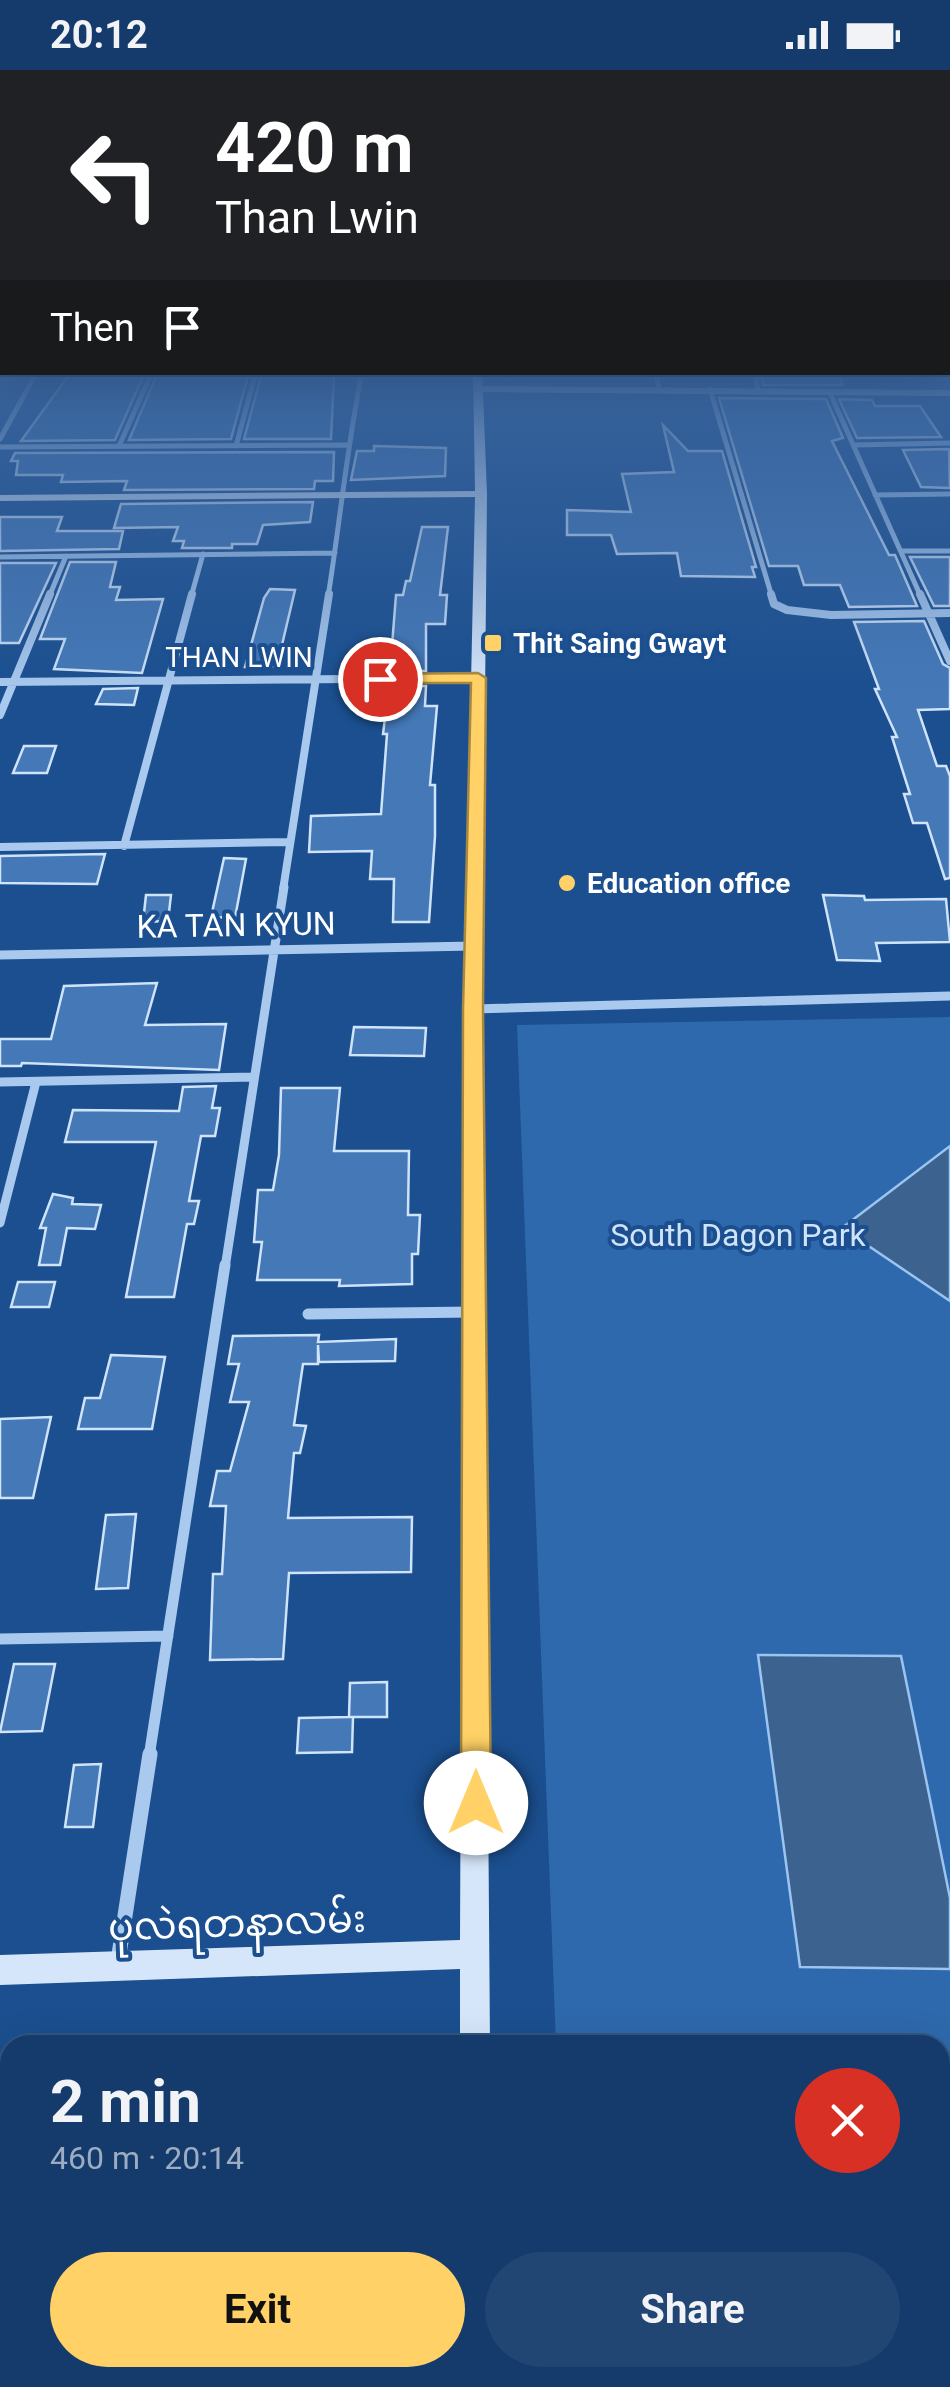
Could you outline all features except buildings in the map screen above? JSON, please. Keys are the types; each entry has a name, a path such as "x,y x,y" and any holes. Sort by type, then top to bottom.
{"main road":[{"path":"475,2035 473,1009 481,477"},
{"path":"0,498 482,494"},
{"name":"ပုလဲရတနာလမ်း","path":"0,1970 476,1954"}],"street":[{"path":"117,1966 345,477"},
{"path":"736,477 774,604 781,609 811,614 950,614"},
{"path":"867,477 950,661"},
{"path":"875,495 950,494"},
{"path":"901,551 950,551"},
{"path":"0,557 335,553"},
{"path":"124,846 203,554"},
{"path":"0,716 66,556"},
{"name":"THAN LWIN","path":"0,682 478,678"},
{"path":"0,847 290,842"},
{"name":"KA TAN KYUN","path":"0,954 474,946"},
{"path":"473,1009 950,996"},
{"path":"0,1082 254,1077"},
{"path":"0,1223 36,1082"},
{"path":"308,1314 475,1312"},
{"path":"0,1638 168,1636"}],"green space":[{"name":"South Dagon Park","path":"950,1017 950,2035 556,2035 517,1025"}],"shaded area":[{"path":"950,1146 950,1301 842,1228"},
{"path":"758,1655 901,1656 950,1898 950,1969 800,1967"}],"place":[{"name":"Thit Saing Gwayt","path":"493,643"},
{"name":"Education office","path":"567,883"}],"route":[{"path":"380,679 478,678 473,1009 476,1803"}]}
